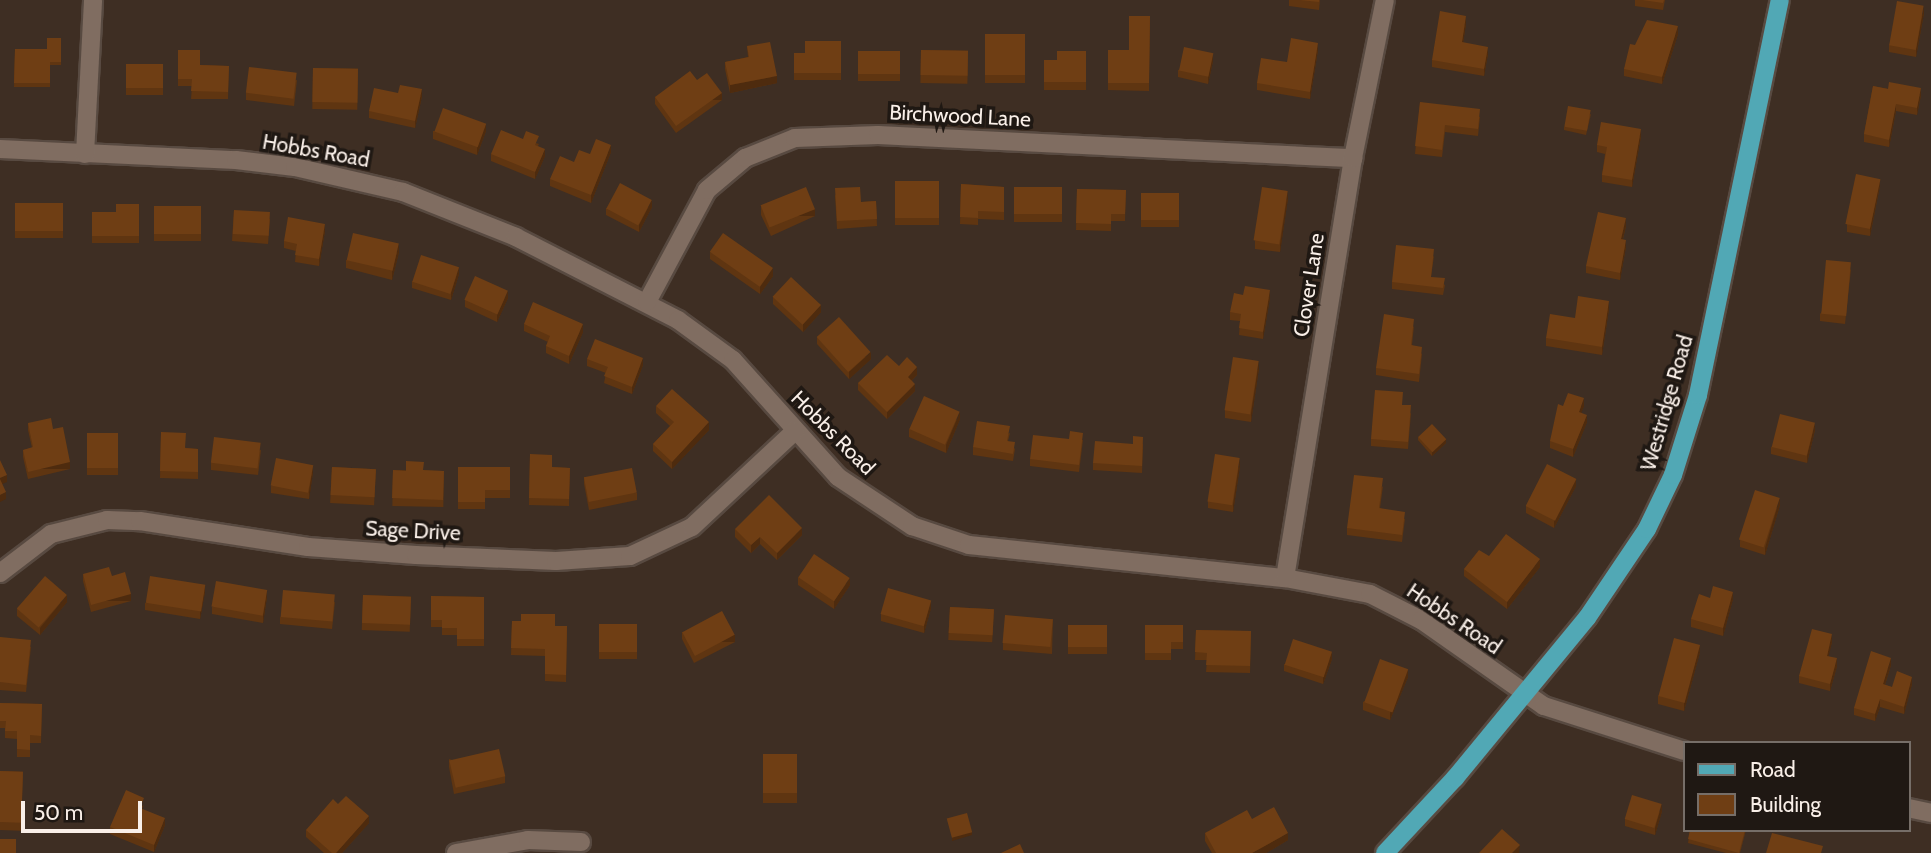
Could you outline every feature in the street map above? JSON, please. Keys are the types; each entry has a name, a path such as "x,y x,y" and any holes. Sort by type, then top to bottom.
{"main road":[{"name":"Westridge Road","path":"1385,853 1524,694 1610,588 1647,529 1673,475 1698,395 1780,0"}],"street":[{"path":"85,154 93,0"},
{"name":"Clover Lane","path":"1285,578 1353,158 1385,0"},
{"name":"Birchwood Lane","path":"647,302 707,190 745,158 795,138 878,135 1353,158"},
{"name":"Hobbs Road","path":"0,149 295,167 403,192 516,237 647,302 733,360 838,477 883,511 937,536 969,545 1285,578 1370,594 1400,607 1524,694 1555,712 1682,750"},
{"name":"Sage Drive","path":"0,573 51,534 107,520 140,521 308,547 415,555 556,561 630,556 692,527 795,431"},
{"path":"1910,808 1931,813"},
{"path":"456,853 528,840 581,842"}],"building":[{"path":"1642,0 1664,0 1663,3"},
{"path":"1897,1 1924,6 1916,50 1889,45"},
{"path":"1440,11 1466,16 1462,42 1488,47 1484,69 1432,60"},
{"path":"1129,16 1150,16 1149,83 1108,83 1108,50 1129,50"},
{"path":"1647,20 1678,26 1662,77 1624,69 1630,44 1635,45"},
{"path":"985,34 1025,34 1025,75 985,75"},
{"path":"47,38 61,38 61,62 50,62 50,83 14,83 15,49 47,49"},
{"path":"1291,38 1318,43 1310,92 1257,83 1261,58 1287,62"},
{"path":"805,41 841,41 841,73 794,73 794,53 805,53"},
{"path":"770,42 777,76 730,85 725,62 749,57 747,46"},
{"path":"1184,47 1213,53 1208,77 1179,70"},
{"path":"178,50 200,50 200,65 229,66 228,92 191,91 192,79 178,79"},
{"path":"921,50 968,51 968,76 921,75"},
{"path":"858,51 900,51 900,74 858,74"},
{"path":"1057,51 1086,51 1086,82 1044,82 1044,60 1057,60"},
{"path":"126,64 163,64 163,88 126,88"},
{"path":"249,67 297,73 293,99 246,93"},
{"path":"313,68 358,69 357,103 312,102"},
{"path":"690,71 697,80 707,73 722,93 676,126 655,97"},
{"path":"1889,82 1921,88 1917,108 1896,104 1889,140 1864,134 1873,86 1888,89"},
{"path":"400,85 422,89 415,121 369,111 374,88 398,93"},
{"path":"1420,102 1480,109 1478,129 1445,125 1442,150 1415,146"},
{"path":"1568,106 1591,110 1587,131 1564,127"},
{"path":"443,108 486,124 478,147 434,131"},
{"path":"1601,122 1641,129 1632,180 1602,175 1607,147 1597,145"},
{"path":"501,130 523,139 526,131 539,136 535,145 545,149 535,172 491,154"},
{"path":"596,139 611,145 591,195 550,179 560,156 574,162 579,150 590,154"},
{"path":"1856,174 1880,179 1870,229 1845,224"},
{"path":"895,181 939,181 939,218 895,218"},
{"path":"620,183 652,200 638,226 606,209"},
{"path":"961,184 1004,187 1004,212 978,211 978,218 960,217"},
{"path":"806,187 815,209 770,228 761,205"},
{"path":"860,187 861,202 876,201 877,219 837,221 835,188"},
{"path":"1014,187 1062,187 1062,214 1014,214"},
{"path":"1262,187 1288,191 1279,244 1254,240"},
{"path":"1077,189 1126,190 1125,214 1111,214 1111,224 1076,223"},
{"path":"1141,193 1179,193 1179,220 1141,220"},
{"path":"15,203 63,203 63,231 15,231"},
{"path":"116,204 139,204 139,236 92,236 92,212 116,212"},
{"path":"154,206 201,206 201,234 154,234"},
{"path":"234,210 270,212 269,236 233,234"},
{"path":"1598,212 1626,218 1621,239 1626,240 1620,273 1586,266"},
{"path":"288,217 325,224 319,259 295,255 297,244 284,241"},
{"path":"353,233 399,244 392,271 347,260"},
{"path":"723,233 773,268 760,287 710,252"},
{"path":"1396,245 1434,249 1431,277 1445,278 1443,288 1392,282"},
{"path":"421,255 459,267 450,294 412,282"},
{"path":"1826,260 1851,262 1846,316 1821,314"},
{"path":"475,276 508,291 497,314 464,300"},
{"path":"791,277 821,305 803,325 773,297"},
{"path":"1245,286 1270,290 1263,332 1239,328 1241,314 1230,312 1234,293 1243,295"},
{"path":"1578,296 1609,301 1602,347 1546,338 1550,314 1575,318"},
{"path":"533,302 583,324 569,356 546,346 550,336 524,324"},
{"path":"1384,314 1414,319 1411,345 1422,347 1419,374 1376,368"},
{"path":"839,317 870,352 848,372 817,337"},
{"path":"595,339 643,358 632,387 604,376 608,367 587,359"},
{"path":"887,355 899,366 907,357 917,367 908,377 915,384 887,412 858,383"},
{"path":"1233,357 1259,361 1250,414 1225,410"},
{"path":"672,389 709,422 672,462 653,444 674,422 656,406"},
{"path":"1375,390 1403,392 1402,405 1411,405 1408,442 1371,439"},
{"path":"1568,393 1584,398 1579,412 1587,415 1573,449 1550,441 1558,404 1563,406"},
{"path":"924,396 960,412 945,445 909,429"},
{"path":"1780,414 1815,423 1807,456 1772,447"},
{"path":"51,418 53,429 63,427 70,462 28,472 23,450 33,447 28,423"},
{"path":"977,421 1010,426 1007,441 1015,442 1013,454 973,447"},
{"path":"1432,424 1446,439 1432,452 1418,437"},
{"path":"1070,431 1083,433 1079,465 1030,459 1033,435 1069,439"},
{"path":"161,432 186,433 185,448 198,449 198,472 160,471"},
{"path":"87,433 118,433 118,468 87,468"},
{"path":"1133,436 1143,437 1142,466 1093,463 1095,441 1133,444"},
{"path":"214,437 261,443 257,469 211,463"},
{"path":"530,454 552,455 552,467 570,468 569,499 529,498"},
{"path":"1215,454 1240,458 1232,505 1207,501"},
{"path":"276,458 313,465 308,493 271,485"},
{"path":"0,460 7,475 0,478"},
{"path":"406,461 424,462 423,470 444,471 443,500 392,498 393,470 406,471"},
{"path":"1547,464 1576,479 1555,521 1526,506"},
{"path":"332,467 376,469 374,497 331,495"},
{"path":"458,467 510,467 510,490 485,490 485,502 458,502"},
{"path":"632,468 637,493 589,502 584,477"},
{"path":"1354,475 1383,478 1379,508 1405,512 1402,535 1347,528"},
{"path":"0,479 6,492 0,495"},
{"path":"1755,490 1780,498 1764,547 1739,539"},
{"path":"769,495 802,528 777,553 760,537 751,545 735,529"},
{"path":"1506,534 1540,559 1507,602 1464,569 1479,550 1489,556"},
{"path":"814,554 850,578 834,601 798,577"},
{"path":"109,567 112,576 125,572 131,594 91,605 83,574"},
{"path":"45,576 67,595 39,627 17,608"},
{"path":"150,576 205,585 201,611 146,603"},
{"path":"216,581 267,590 263,616 211,607"},
{"path":"1713,586 1733,592 1723,628 1691,619 1699,594 1710,598"},
{"path":"888,588 931,600 924,626 881,614"},
{"path":"283,590 335,595 332,621 281,617"},
{"path":"363,595 411,597 410,625 362,623"},
{"path":"431,596 484,597 484,639 457,639 457,628 442,628 442,620 431,620"},
{"path":"950,607 994,609 993,635 949,633"},
{"path":"722,611 735,635 695,656 682,632"},
{"path":"521,614 555,614 555,626 567,626 566,675 545,674 545,649 511,648 512,621 521,621"},
{"path":"1005,615 1053,619 1050,647 1003,643"},
{"path":"599,624 637,624 637,652 599,652"},
{"path":"1068,625 1107,625 1107,647 1068,647"},
{"path":"1145,625 1183,625 1183,642 1171,642 1171,653 1145,653"},
{"path":"1812,629 1832,634 1827,656 1837,658 1830,684 1799,676"},
{"path":"1196,630 1251,631 1250,666 1206,665 1207,653 1195,652"},
{"path":"0,637 31,640 26,685 0,682"},
{"path":"1674,638 1700,645 1685,703 1658,696"},
{"path":"1293,639 1332,652 1324,677 1285,665"},
{"path":"1871,651 1891,658 1883,684 1892,687 1897,671 1912,677 1904,707 1880,699 1875,714 1854,708"},
{"path":"1380,659 1408,669 1392,712 1364,702"},
{"path":"0,703 42,704 41,736 30,735 30,750 17,749 17,731 5,731 6,721 0,721"},
{"path":"499,749 505,776 456,788 449,760"},
{"path":"763,754 797,754 797,793 763,793"},
{"path":"0,771 23,772 21,823 0,822"},
{"path":"126,790 144,798 140,808 165,818 154,845 110,827"},
{"path":"1632,795 1662,804 1654,828 1625,819"},
{"path":"346,796 369,816 336,853 332,853 306,830 333,799 338,804"},
{"path":"1274,807 1288,833 1252,853 1216,853 1205,833 1247,810 1252,819"},
{"path":"967,813 972,832 952,838 947,818"},
{"path":"1502,829 1520,845 1512,853 1479,853"},
{"path":"1690,832 1744,832 1739,853 1688,839"},
{"path":"1772,833 1823,846 1821,853 1766,853"},
{"path":"0,839 16,839 16,853 0,853"},
{"path":"1020,844 1024,853 1001,853"}]}
